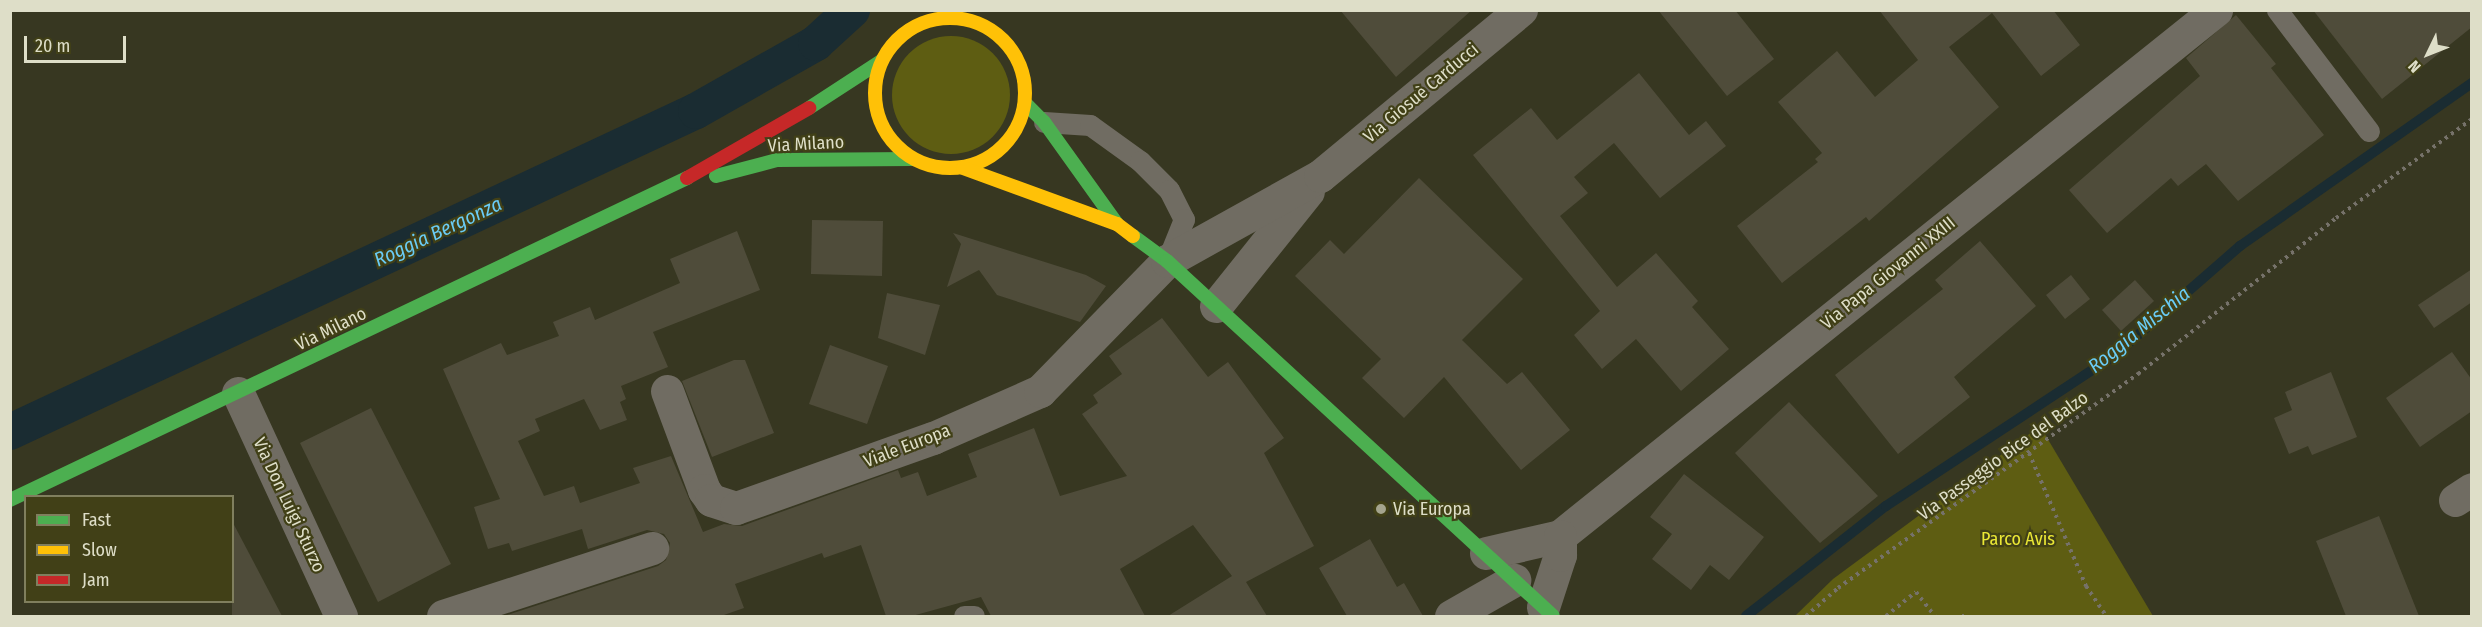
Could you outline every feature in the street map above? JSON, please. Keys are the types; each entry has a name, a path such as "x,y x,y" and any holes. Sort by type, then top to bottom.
{"street":[{"path":"919,24 925,10"},
{"path":"963,168 982,163 997,152 1016,130 1025,103 1019,63 995,33 988,10"},
{"name":"Via Giosuè Carducci","path":"1167,261 1320,176 1521,10"},
{"name":"Via Papa Giovanni XXIII","path":"1560,536 2216,10"},
{"path":"995,33 958,18 919,24 894,43 881,61 874,96 880,121 893,143 913,159 932,166 963,168 1118,224"},
{"name":"Via Milano","path":"10,500 668,189 773,130 881,61"},
{"path":"1025,103 1044,122 1118,224 1167,261 1548,612"},
{"name":"Via Milano","path":"668,189 777,160 913,159"},
{"name":"Via Giosuè Carducci","path":"1216,306 1320,176"},
{"name":"Viale Europa","path":"667,391 705,490 711,500 736,508 933,438 1040,391 1167,261"},
{"name":"Via Don Luigi Sturzo","path":"238,393 341,616"},
{"path":"1486,553 1560,536 1560,555 1548,612"},
{"path":"443,616 652,548"},
{"path":"1451,616 1514,580"}],"lane":[{"path":"2277,10 2369,131"},
{"path":"1044,122 1090,125 1140,161 1169,190 1184,219 1167,261"},
{"path":"964,616 974,616"}],"path":[{"name":"Via Passeggio Bice del Balzo","path":"1806,616 1838,588 2029,453 2472,119"},
{"path":"2029,453 2086,586 2106,616"},
{"path":"1886,616 1916,592 1935,616"}],"green space":[{"path":"951,36 974,41 993,53 1005,72 1010,95 1005,118 993,137 974,149 951,154 928,149 909,137 897,118 892,95 897,72 909,53 928,41"},
{"name":"Parco Avis","path":"2040,426 2153,616 1795,616 1833,579"}],"building":[{"path":"1340,10 1472,10 1396,77"},
{"path":"1658,10 1735,10 1774,59 1727,96"},
{"path":"1879,10 2053,10 2080,45 2041,76 1992,13 1949,47 1999,107 1869,221 1866,217 1782,283 1737,226 1818,162 1815,159 1822,153 1778,102 1837,51 1875,97 1918,60"},
{"path":"2313,10 2472,10 2472,27 2382,99"},
{"path":"2236,15 2276,64 2271,68 2324,135 2238,201 2206,164 2178,186 2171,178 2107,233 2069,190 2200,76 2186,58"},
{"path":"1639,73 1689,135 1706,121 1726,146 1660,198 1614,143 1574,177 1588,193 1560,216 1617,287 1656,253 1698,301 1692,307 1729,349 1681,391 1636,339 1602,369 1574,335 1600,311 1473,155 1531,108 1557,140"},
{"path":"1419,178 1523,279 1462,340 1507,384 1522,372 1570,430 1521,470 1444,377 1404,418 1362,378 1381,359 1295,276 1330,240 1344,254"},
{"path":"812,220 883,221 882,276 811,274"},
{"path":"737,231 760,290 653,332 668,367 621,386 626,399 620,402 627,420 600,430 584,399 535,419 540,431 518,441 544,496 574,486 580,503 640,483 633,468 671,456 703,532 724,524 742,526 898,470 901,478 918,472 927,496 977,477 968,454 1034,428 1060,496 1127,476 1082,414 1098,403 1093,395 1122,374 1109,356 1162,318 1208,377 1228,362 1284,438 1264,453 1314,546 1246,582 1267,616 1168,616 1232,576 1193,525 1120,569 1145,616 991,616 981,597 912,616 886,616 861,545 824,558 822,553 735,584 744,608 721,616 504,616 658,566 666,560 670,543 664,534 647,530 588,549 582,529 512,551 509,543 488,549 474,507 500,499 443,369 501,343 507,355 559,336 553,322 590,307 595,320 680,283 670,259"},
{"path":"953,233 1086,275 1106,286 1080,322 997,295 979,270 947,287 961,244"},
{"path":"1980,241 2036,306 1954,377 1970,397 1898,454 1835,375 1943,289 1935,280"},
{"path":"2472,269 2472,302 2434,328 2418,305"},
{"path":"2071,275 2090,299 2065,319 2046,295"},
{"path":"2135,280 2154,301 2121,331 2102,310"},
{"path":"887,293 940,305 925,355 878,338"},
{"path":"830,345 888,366 867,424 809,404"},
{"path":"2452,352 2472,380 2472,411 2420,447 2386,398"},
{"path":"734,360 745,360 774,433 712,457 682,381"},
{"path":"2331,372 2357,437 2312,455 2308,446 2289,454 2274,418 2292,410 2285,392"},
{"path":"1789,402 1878,496 1820,543 1735,453"},
{"path":"371,408 451,564 378,602 300,443"},
{"path":"1684,474 1764,537 1729,580 1710,565 1691,590 1652,559 1672,534 1650,517"},
{"path":"2379,516 2419,616 2346,616 2316,541"},
{"path":"234,525 282,616 232,616 232,603 234,603"},
{"path":"1370,539 1397,587 1404,583 1423,616 1347,616 1319,568"}],"waterway":[{"name":"Roggia Bergonza","path":"10,432 696,111 816,43 852,10"},
{"name":"Roggia Mischia","path":"1746,616 1886,506 2115,355 2240,246 2472,83"}],"traffic: fast":[{"path":"809,108 881,61"},
{"path":"1025,103 1044,122 1117,224"},
{"path":"716,176 777,160 913,159"},
{"path":"10,500 687,178"},
{"path":"1133,236 1167,261 1553,616"}],"traffic: slow":[{"path":"950,18 965,19 979,24 1003,40 1019,64 1024,78 1025,93 1024,108 1019,122 1003,146 979,162 965,167 950,168 935,167 921,162 897,146 881,122 876,108 875,93 876,78 881,64 897,40 921,24 935,19 950,18"},
{"path":"963,168 1117,224 1133,236"}],"traffic: jam":[{"path":"687,178 809,108"}],"place":[{"name":"Via Europa","path":"1381,509"}]}
